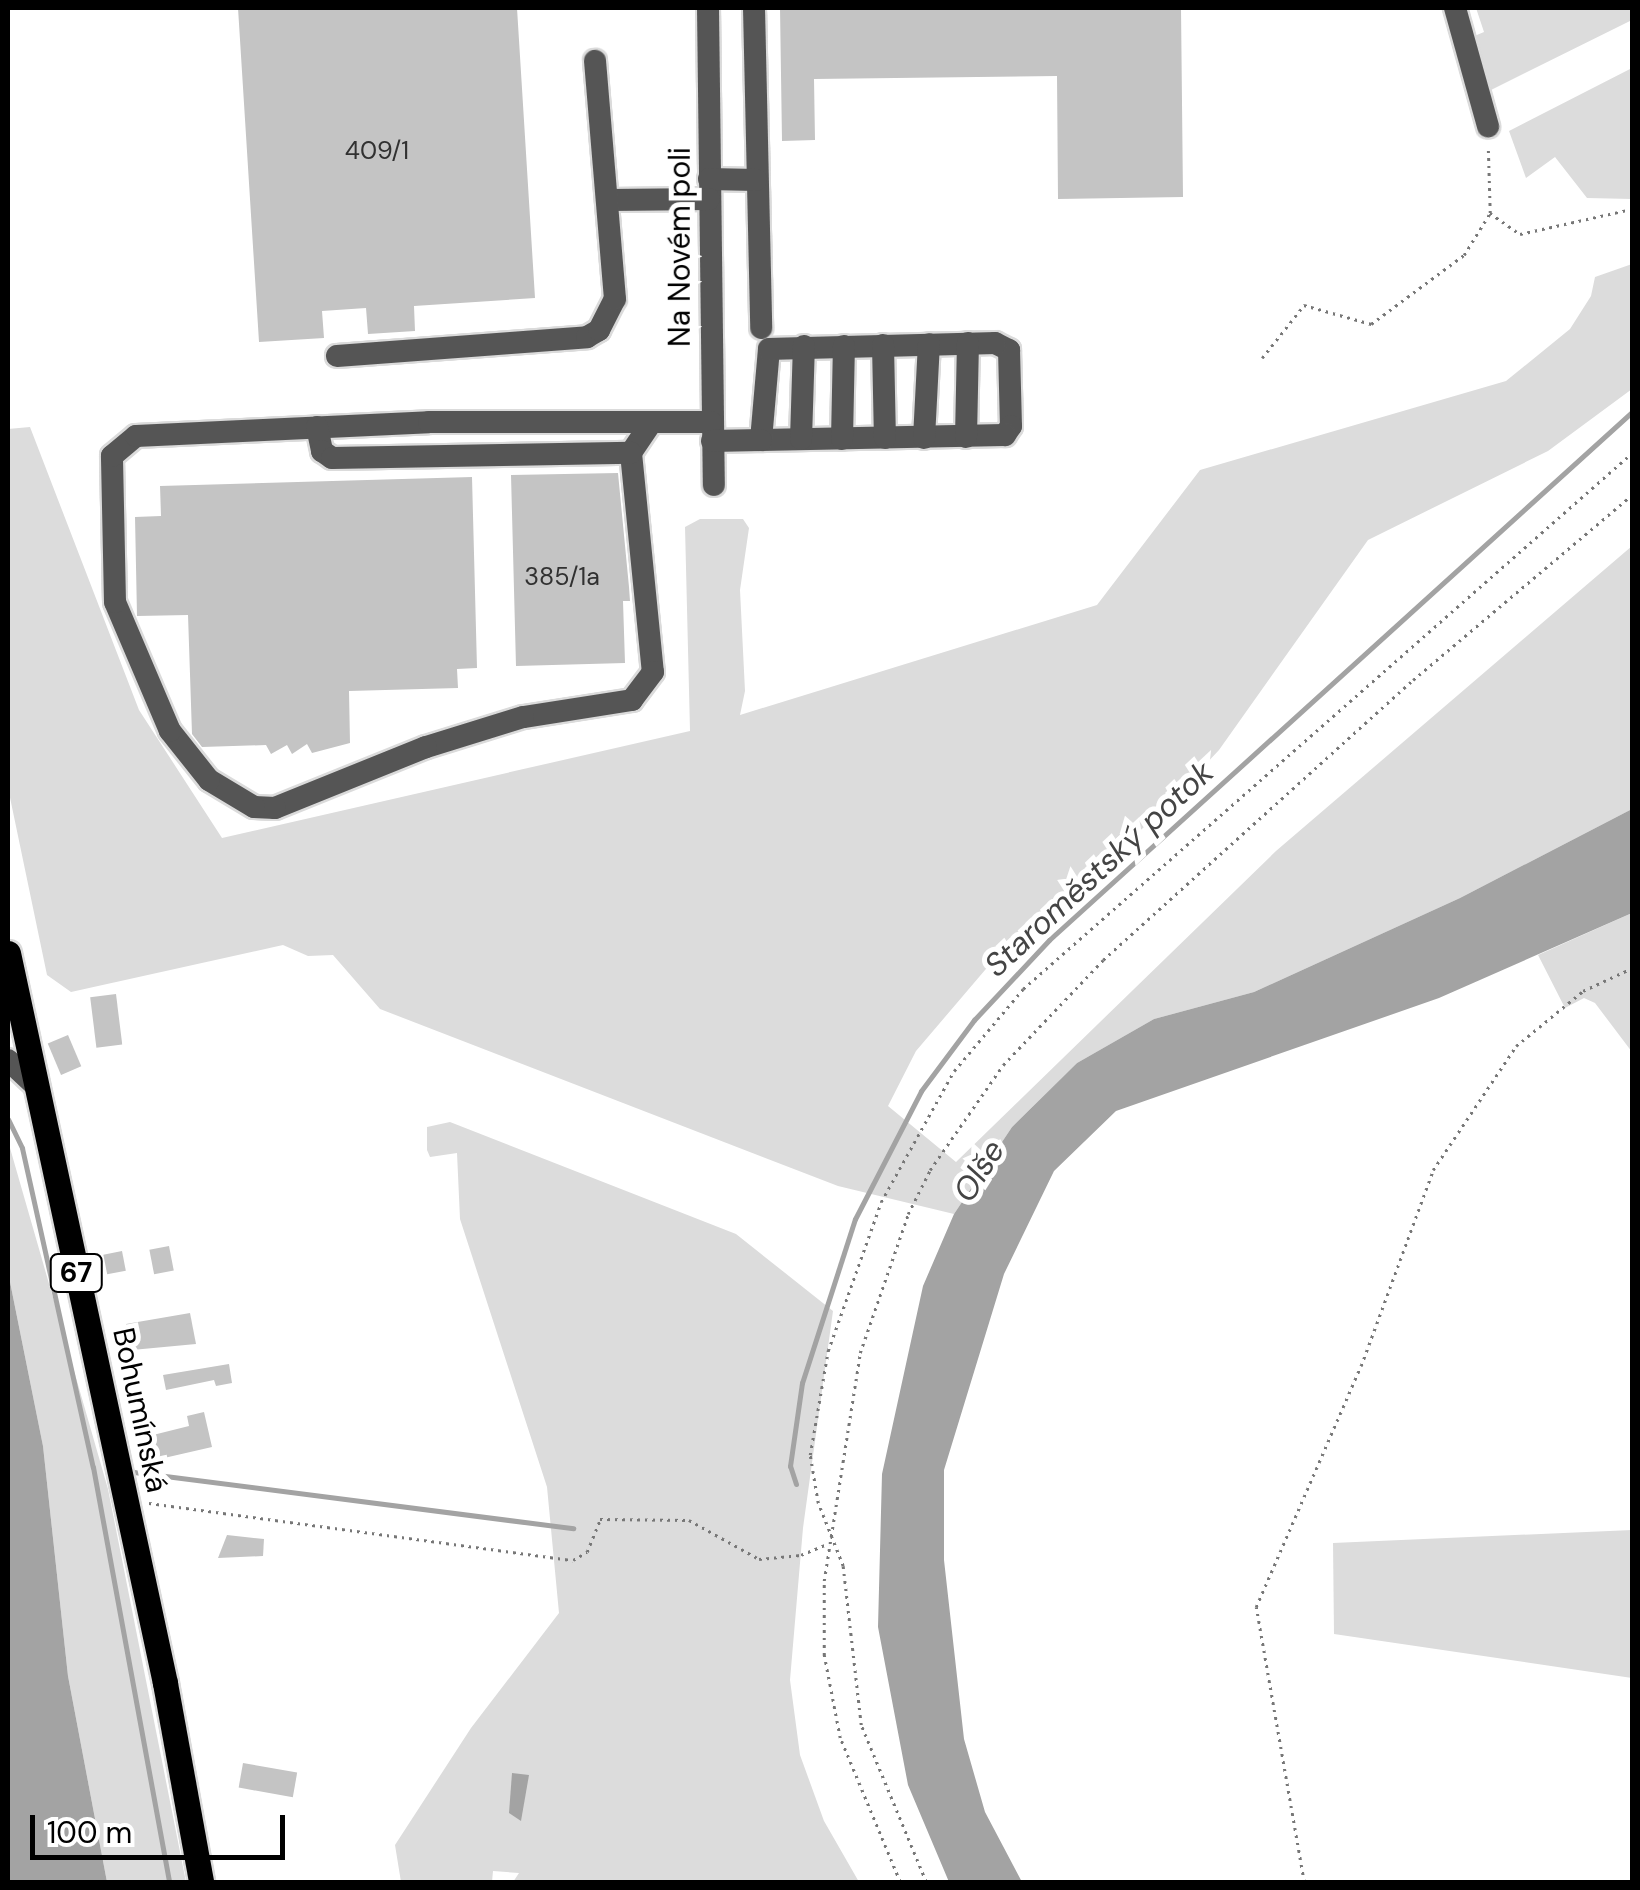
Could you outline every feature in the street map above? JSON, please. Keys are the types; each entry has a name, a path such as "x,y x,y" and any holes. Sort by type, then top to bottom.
{"main road":[{"name":"Bohumínská","path":"8,952 32,1083 123,1483 201,1882"}],"street":[{"name":"Na Novém poli","path":"708,8 714,485"},
{"path":"754,8 762,328"},
{"path":"1456,8 1488,126"},
{"path":"337,356 588,337 610,317 615,299 610,200 595,61"},
{"path":"610,200 756,180"},
{"path":"651,423 631,454 652,672 632,700 523,717 426,747 297,804 254,807 209,780 170,732 126,639 115,602 112,456 136,436 429,422 651,423 761,440 998,437 1011,426 1009,350 968,343 775,347 763,357 761,440"},
{"path":"966,437 968,343"},
{"path":"924,438 929,344"},
{"path":"883,345 885,438"},
{"path":"802,439 804,346"},
{"path":"842,439 844,346"},
{"path":"428,455 429,422"},
{"path":"316,427 322,451 332,458 631,454"},
{"path":"8,1060 32,1083"}],"path":[{"path":"1262,358 1304,306 1371,324 1464,255 1490,214 1488,126"},
{"path":"1490,214 1520,234 1632,209"},
{"path":"926,1882 861,1725 846,1582 830,1542 810,1455 828,1351 881,1202 954,1070 1024,989 1632,454"},
{"path":"900,1882 840,1738 824,1655 830,1542 848,1408 882,1282 930,1170 992,1079 1103,960 1413,680 1632,495"},
{"path":"1304,1882 1256,1608 1361,1366 1432,1170 1516,1046 1583,991 1632,968"},
{"path":"123,1483 573,1560 587,1552 600,1519 689,1520 759,1559 801,1555 830,1542"}],"shaded area":[{"path":"1476,8 1632,8 1632,20 1491,90 1472,37 1484,32"},
{"path":"1632,68 1632,199 1587,198 1555,157 1526,178 1509,131"},
{"path":"1632,264 1632,389 1548,451 1368,540 1219,750 1161,812 991,963 916,1051 888,1106 956,1162 1276,851 1632,546 1632,809 1460,898 1254,992 1154,1019 1077,1063 1012,1127 954,1214 838,1186 380,1009 333,955 308,956 283,945 71,992 47,975 8,788 8,429 30,427 139,710 222,838 690,731 685,527 700,519 743,519 749,528 740,590 745,691 740,715 1097,605 1200,470 1506,381 1570,329 1591,296 1595,277"},
{"path":"1632,809 1632,913 1439,998 1116,1111 1054,1171 1004,1274 944,1470 944,1560 964,1739 985,1812 1022,1882 949,1882 908,1785 878,1627 882,1474 923,1286 954,1214 1012,1127 1077,1063 1154,1019 1254,992 1460,898"},
{"path":"1632,913 1632,1052 1595,1003 1584,998 1565,1008 1538,955"},
{"path":"450,1122 736,1234 833,1311 803,1528 790,1680 800,1755 824,1821 859,1882 513,1882 519,1873 493,1871 492,1882 401,1882 395,1845 471,1728 559,1613 547,1487 460,1219 457,1153 430,1157 427,1150 427,1127"},
{"path":"8,1141 108,1489 186,1882 107,1882 68,1676 43,1446 8,1272"},
{"path":"8,1272 43,1446 68,1676 107,1882 8,1882"},
{"path":"1632,1530 1632,1678 1334,1634 1333,1543"},
{"path":"512,1773 529,1775 521,1821 509,1813"}],"building":[{"path":"238,8 517,8 535,298 414,306 415,331 368,334 366,308 322,311 324,338 259,342"},
{"path":"780,8 1181,8 1183,197 1058,199 1057,76 814,79 815,140 782,141"},
{"path":"618,473 630,601 623,601 625,663 516,666 511,475"},
{"path":"472,477 477,668 457,669 458,688 349,691 350,743 312,753 307,744 292,754 287,745 271,754 266,745 202,747 192,734 188,615 137,616 135,517 161,516 160,486"},
{"path":"116,994 122,1045 96,1048 90,997"},
{"path":"68,1035 81,1066 61,1075 48,1044"},
{"path":"169,1246 174,1271 154,1274 149,1250"},
{"path":"122,1251 126,1271 107,1274 103,1255"},
{"path":"190,1313 196,1344 132,1350 126,1324"},
{"path":"229,1364 232,1383 216,1386 214,1380 166,1390 163,1375"},
{"path":"204,1412 212,1447 151,1461 145,1437 189,1426 187,1416"},
{"path":"227,1535 264,1539 263,1556 218,1558"},
{"path":"243,1763 297,1773 293,1797 239,1788"}],"waterway":[{"name":"Staroměstský potok","path":"796,1484 790,1466 802,1383 855,1219 921,1091 974,1020 1049,940 1632,412"},
{"path":"8,1119 22,1148 93,1467 169,1882"},
{"path":"126,1471 573,1528"}],"water label":[{"name":"Olše","path":"979,1171"}]}
